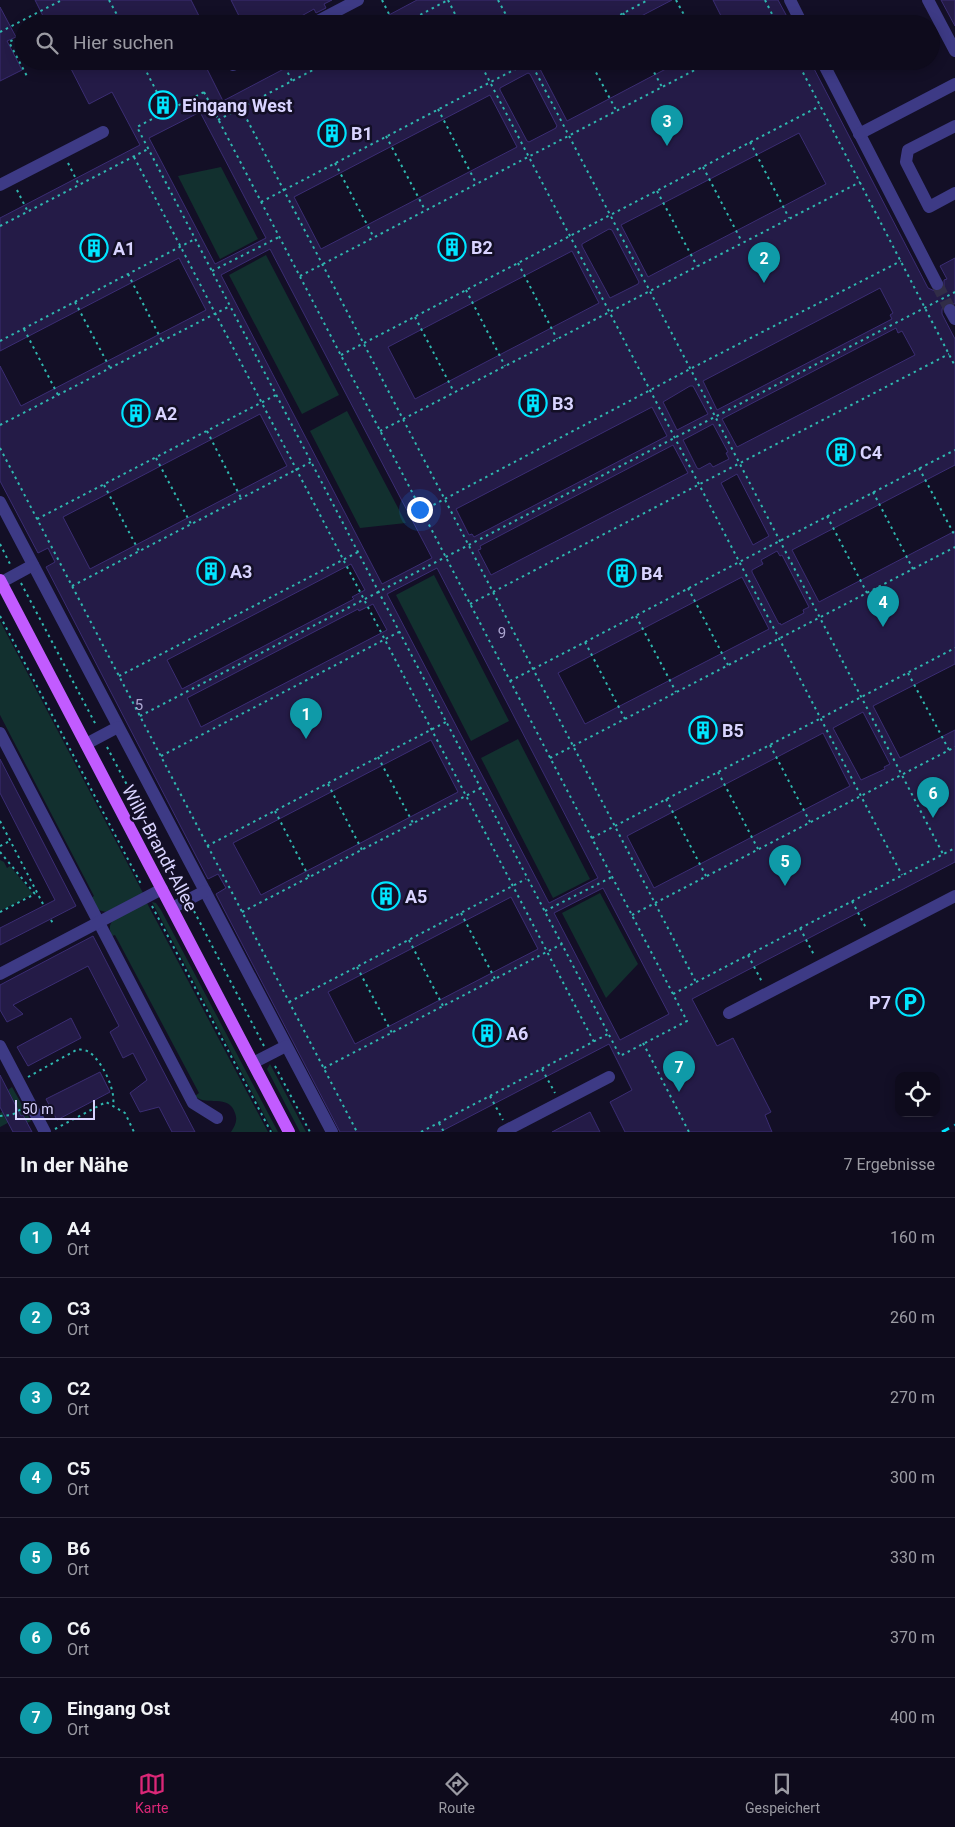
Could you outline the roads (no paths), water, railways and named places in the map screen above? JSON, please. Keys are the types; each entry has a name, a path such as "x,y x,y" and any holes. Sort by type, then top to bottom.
{"main road":[{"name":"Willy-Brandt-Allee","path":"0,582 289,1132"}],"street":[{"path":"329,15 358,0"},
{"path":"790,0 798,15"},
{"path":"928,0 936,15"},
{"path":"940,23 955,51"},
{"path":"827,70 937,284"},
{"path":"859,134 955,84"},
{"path":"955,126 908,150 906,162 929,206 955,193"},
{"path":"6,182 103,132"},
{"path":"0,502 332,1132"},
{"path":"0,582 33,565"},
{"path":"86,744 118,727"},
{"path":"0,733 193,1103 217,1118"},
{"path":"0,974 162,889"},
{"path":"172,908 205,891"},
{"path":"730,1014 955,896"},
{"path":"0,1046 49,1131"},
{"path":"253,1063 286,1046"},
{"path":"505,1131 609,1076"}],"tunnel":[{"path":"937,284 950,310"}],"railway":[{"path":"942,1132 955,1125"}],"place":[{"name":"Eingang West","path":"163,105"},
{"name":"B1","path":"332,133"},
{"name":"C2","path":"667,146"},
{"name":"B2","path":"452,247"},
{"name":"A1","path":"94,248"},
{"name":"C3","path":"764,283"},
{"name":"B3","path":"533,403"},
{"name":"A2","path":"136,413"},
{"name":"C4","path":"841,452"},
{"name":"A3","path":"211,571"},
{"name":"B4","path":"622,573"},
{"name":"C5","path":"883,627"},
{"name":"B5","path":"703,730"},
{"name":"A4","path":"306,739"},
{"name":"C6","path":"933,818"},
{"name":"B6","path":"785,886"},
{"name":"A5","path":"386,896"},
{"name":"P7","path":"910,1002"},
{"name":"A6","path":"487,1033"},
{"name":"Eingang Ost","path":"679,1092"}]}
